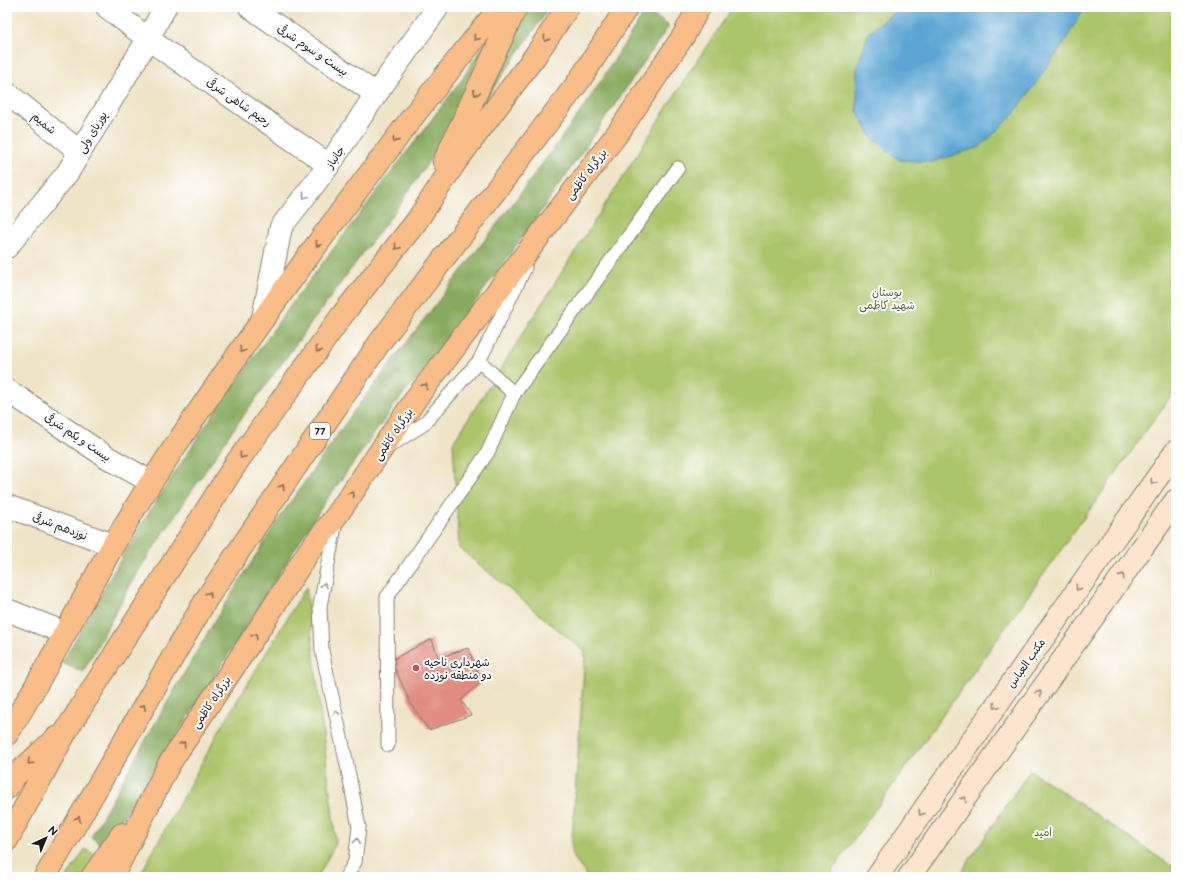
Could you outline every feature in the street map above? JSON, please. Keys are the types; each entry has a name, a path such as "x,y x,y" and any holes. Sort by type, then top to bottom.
{"highway":[{"path":"9,726 65,633 113,545 151,482 263,318 396,138 500,7"},
{"path":"416,222 516,7"},
{"path":"7,840 69,726 237,462 343,314 416,222 457,160 535,56 568,7"},
{"name":"77","path":"45,877 207,598 380,342 579,81 627,7"},
{"name":"بزرگراه کاظمی","path":"112,877 169,764 259,630 309,551 337,515 417,397 620,130 684,35 699,7"},
{"path":"7,788 13,778 69,726"},
{"path":"92,877 169,764"}],"main road":[{"name":"مکتب العباس","path":"877,877 1176,451"},
{"path":"909,877 1176,500"}],"street":[{"name":"رحیم شاهی شرقی","path":"107,7 148,39 329,166"},
{"name":"پوریای ولی","path":"8,245 68,172 148,39 165,7"},
{"name":"بیست و سوم شرقی","path":"250,7 376,94"},
{"name":"جانباز","path":"263,318 280,227 329,166 376,94 438,7"},
{"name":"شمیم","path":"7,93 80,152"},
{"name":"بیست و یکم شرقی","path":"7,390 105,456 151,482"},
{"name":"نوزدهم شرقی","path":"7,506 113,545"},
{"path":"7,610 65,633"}],"lane":[{"path":"388,745 387,597 488,452 514,394 678,168"},
{"path":"380,452 424,424 479,361 544,229"},
{"path":"479,361 514,394"},
{"path":"337,515 320,606 322,651 359,827 355,862 346,877"}],"green space":[{"path":"529,7 550,7 483,103"},
{"name":"بوستان شهید کاظمی","path":"733,7 1176,7 1176,389 827,877 587,877 571,853 585,652 459,548 453,443 692,68"},
{"path":"646,10 669,26 544,207 442,348 397,402 323,505 104,847 91,837 217,617 282,514 354,411 520,194 586,104"},
{"path":"497,24 465,96 433,155 399,206 230,434 137,573 83,672 62,663 149,512 216,410 290,306 460,82"},
{"path":"306,587 336,843 318,877 139,877 222,726"},
{"name":"امید","path":"1030,770 1176,869 1176,877 958,877"},
{"path":"85,849 97,856 83,877 67,877"}],"water":[{"path":"901,7 1085,7 1062,46 1013,115 980,147 932,162 900,160 872,138 857,111 857,67 869,32"}],"building":[{"path":"432,639 438,658 468,648 482,682 461,700 471,715 429,730 412,706 391,660"}],"place":[{"name":"شهرداری ناحیه دو منطقه نوزده","path":"416,668"}]}
